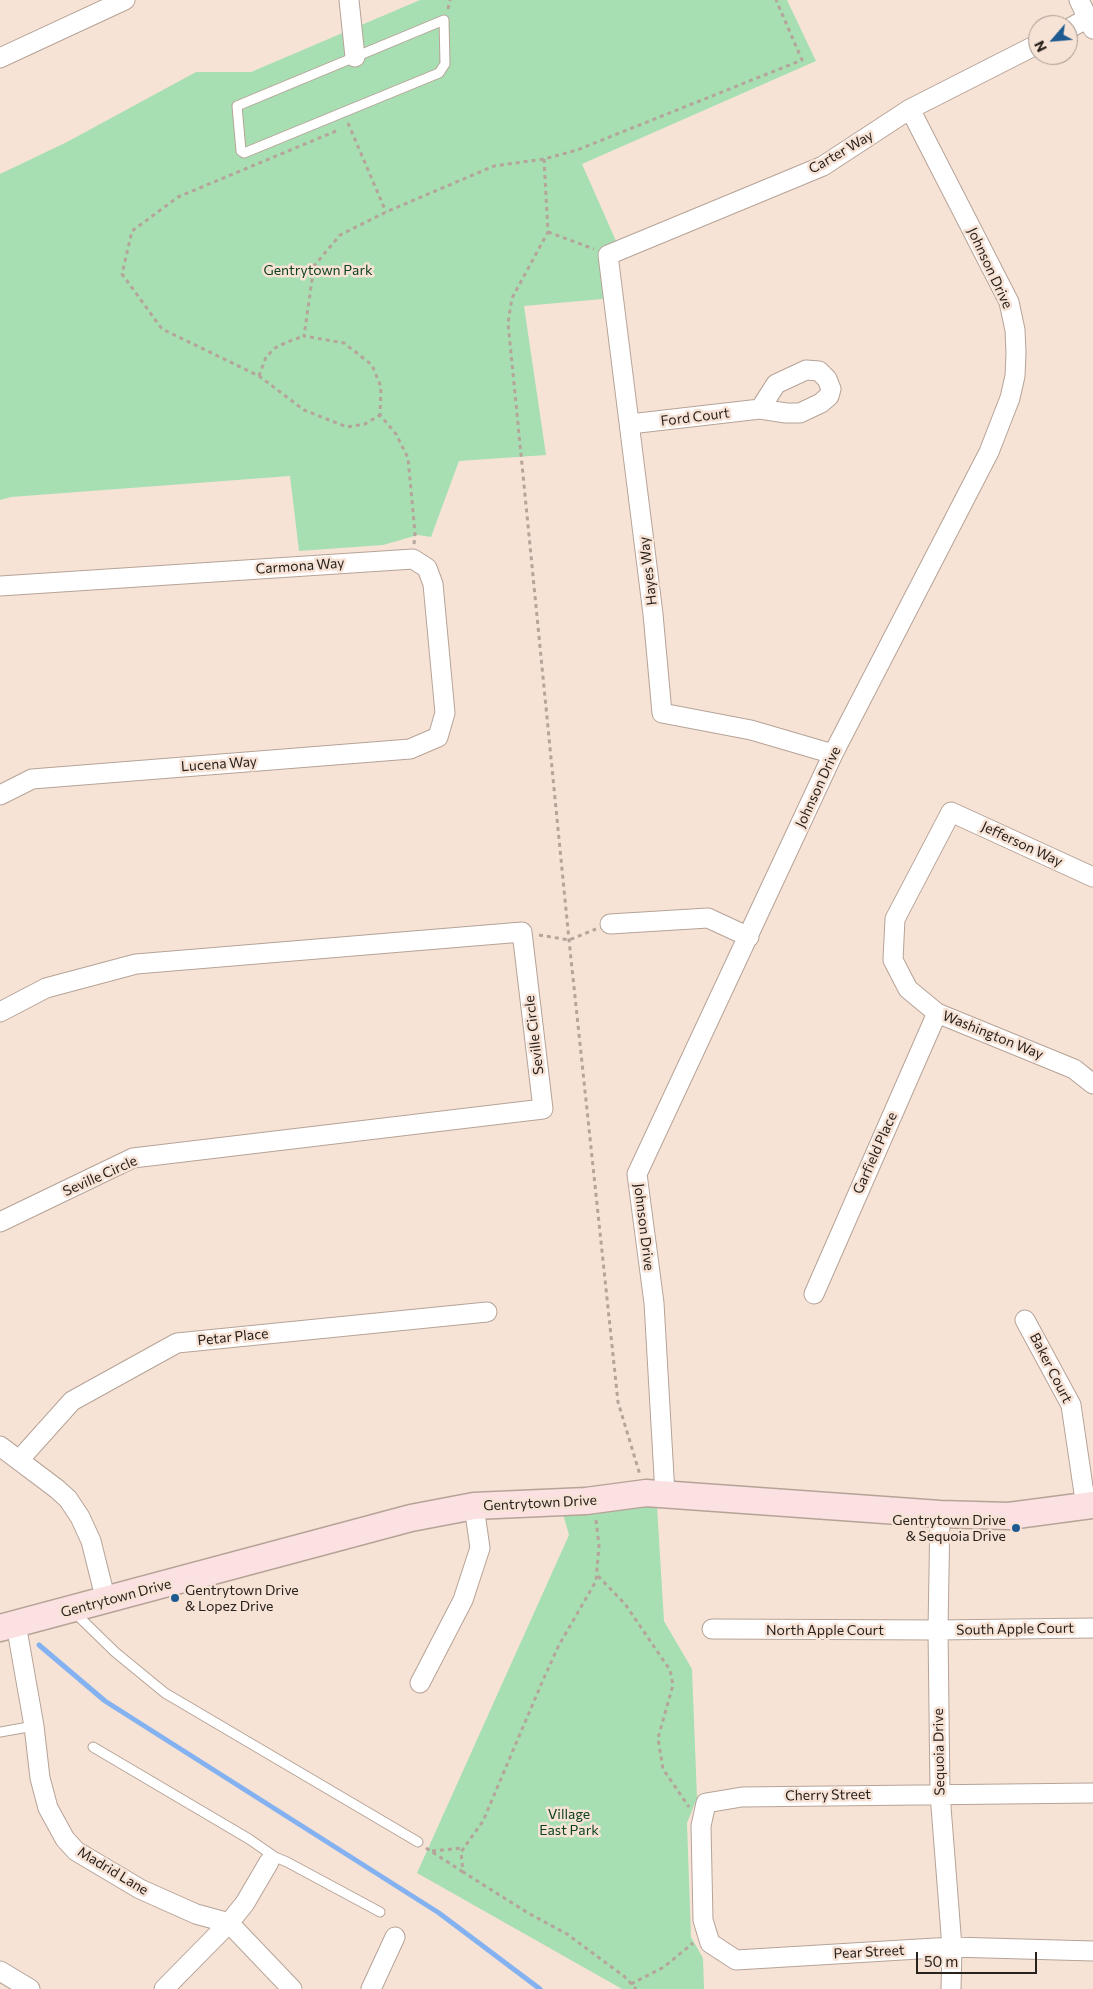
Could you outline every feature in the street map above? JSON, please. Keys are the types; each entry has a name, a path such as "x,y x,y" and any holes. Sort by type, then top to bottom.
{"street":[{"path":"0,58 125,0"},
{"path":"349,0 354,57"},
{"path":"1079,0 1090,24"},
{"name":"Carter Way","path":"608,255 823,166 910,109 1028,49"},
{"name":"Johnson Drive","path":"656,1494 654,1303 637,1174 833,754 989,452 1010,398 1015,376 1015,330 1009,302 910,109"},
{"name":"Hayes Way","path":"608,255 653,614 662,713 751,730 833,754"},
{"name":"Ford Court","path":"630,424 760,409"},
{"name":"Carmona Way","path":"0,586 413,559"},
{"name":"Lucena Way","path":"0,795 32,779 410,749 438,737 445,714 433,584 427,568 413,559"},
{"name":"Jefferson Way","path":"951,812 1093,877"},
{"name":"Washington Way","path":"951,812 894,919 893,960 908,989 937,1013 1074,1069 1093,1084"},
{"path":"610,924 708,918 749,937"},
{"path":"0,1012 46,988 136,964 522,932"},
{"name":"Seville Circle","path":"0,1222 133,1158 543,1110 522,932"},
{"name":"Garfield Place","path":"814,1294 937,1013"},
{"name":"Petar Place","path":"20,1459 72,1401 177,1343 487,1312"},
{"name":"Baker Court","path":"1025,1320 1071,1405 1090,1506"},
{"path":"0,1446 20,1459 68,1499 80,1517 91,1541 106,1601"},
{"name":"Gentrytown Drive","path":"8,1626 411,1518 474,1506 595,1500 656,1494 940,1514 1010,1516 1090,1506"},
{"path":"420,1683 462,1600 480,1548 474,1506"},
{"name":"Sequoia Drive","path":"940,1514 938,1630 940,1794 952,1947 951,1989"},
{"name":"Madrid Lane","path":"8,1626 34,1726 40,1778 48,1808 65,1839 76,1851 123,1879 196,1914 229,1923"},
{"name":"South Apple Court","path":"938,1630 1093,1628"},
{"name":"North Apple Court","path":"712,1629 938,1630"},
{"name":"Cherry Street","path":"708,1937 703,1920 702,1823 706,1802 742,1797 1093,1793"},
{"path":"164,1989 229,1923 272,1860"},
{"path":"229,1923 292,1989"},
{"path":"371,1989 395,1937"},
{"name":"Pear Street","path":"708,1937 736,1960 952,1947 1093,1950"},
{"path":"0,1971 30,1989"}],"lane":[{"path":"444,20 445,64 439,73 344,112 244,153 241,151 237,106 444,20"},
{"path":"72,1610 115,1652 164,1693 418,1842"},
{"path":"0,1732 34,1726"},
{"path":"93,1747 250,1839 272,1860 327,1882 380,1912"}],"path":[{"path":"304,336 314,266 340,234 386,212 494,166 544,159 577,150 802,60 776,0"},
{"path":"344,112 386,212"},
{"path":"348,125 178,197 132,231 122,274 162,329 259,376 304,410 347,427 365,424 380,415"},
{"path":"544,159 548,232 512,298 508,323 569,940 618,1402 656,1494"},
{"path":"548,232 608,255"},
{"path":"259,376 266,358 275,348 304,336 344,343 372,364 381,387 380,415 396,434 408,458 415,533 413,559"},
{"path":"522,932 569,940 610,924"},
{"path":"463,1872 462,1852 483,1821 542,1680 559,1645 596,1581 599,1545 595,1500"},
{"path":"597,1576 625,1604 670,1670 673,1685 658,1738 663,1769 702,1823"},
{"path":"418,1842 528,1913 567,1934 598,1956 636,1989"},
{"path":"431,1851 464,1848"},
{"path":"632,1984 664,1967 708,1937"}],"green space":[{"name":"Gentrytown Park","path":"420,0 787,0 816,61 582,164 620,250 608,255 614,298 524,306 546,455 459,461 431,537 418,535 383,545 299,551 290,476 11,497 0,500 0,174 67,142 196,72 251,72"},
{"name":"Village East Park","path":"657,1506 664,1621 692,1669 697,1798 687,1823 691,1937 703,1958 704,1989 622,1989 417,1873 569,1535 563,1514"}],"waterway":[{"path":"39,1645 105,1701 439,1913 540,1989"}],"place":[{"name":"Gentrytown Drive & Sequoia Drive","path":"1016,1528"},
{"name":"Gentrytown Drive & Lopez Drive","path":"175,1598"}]}
